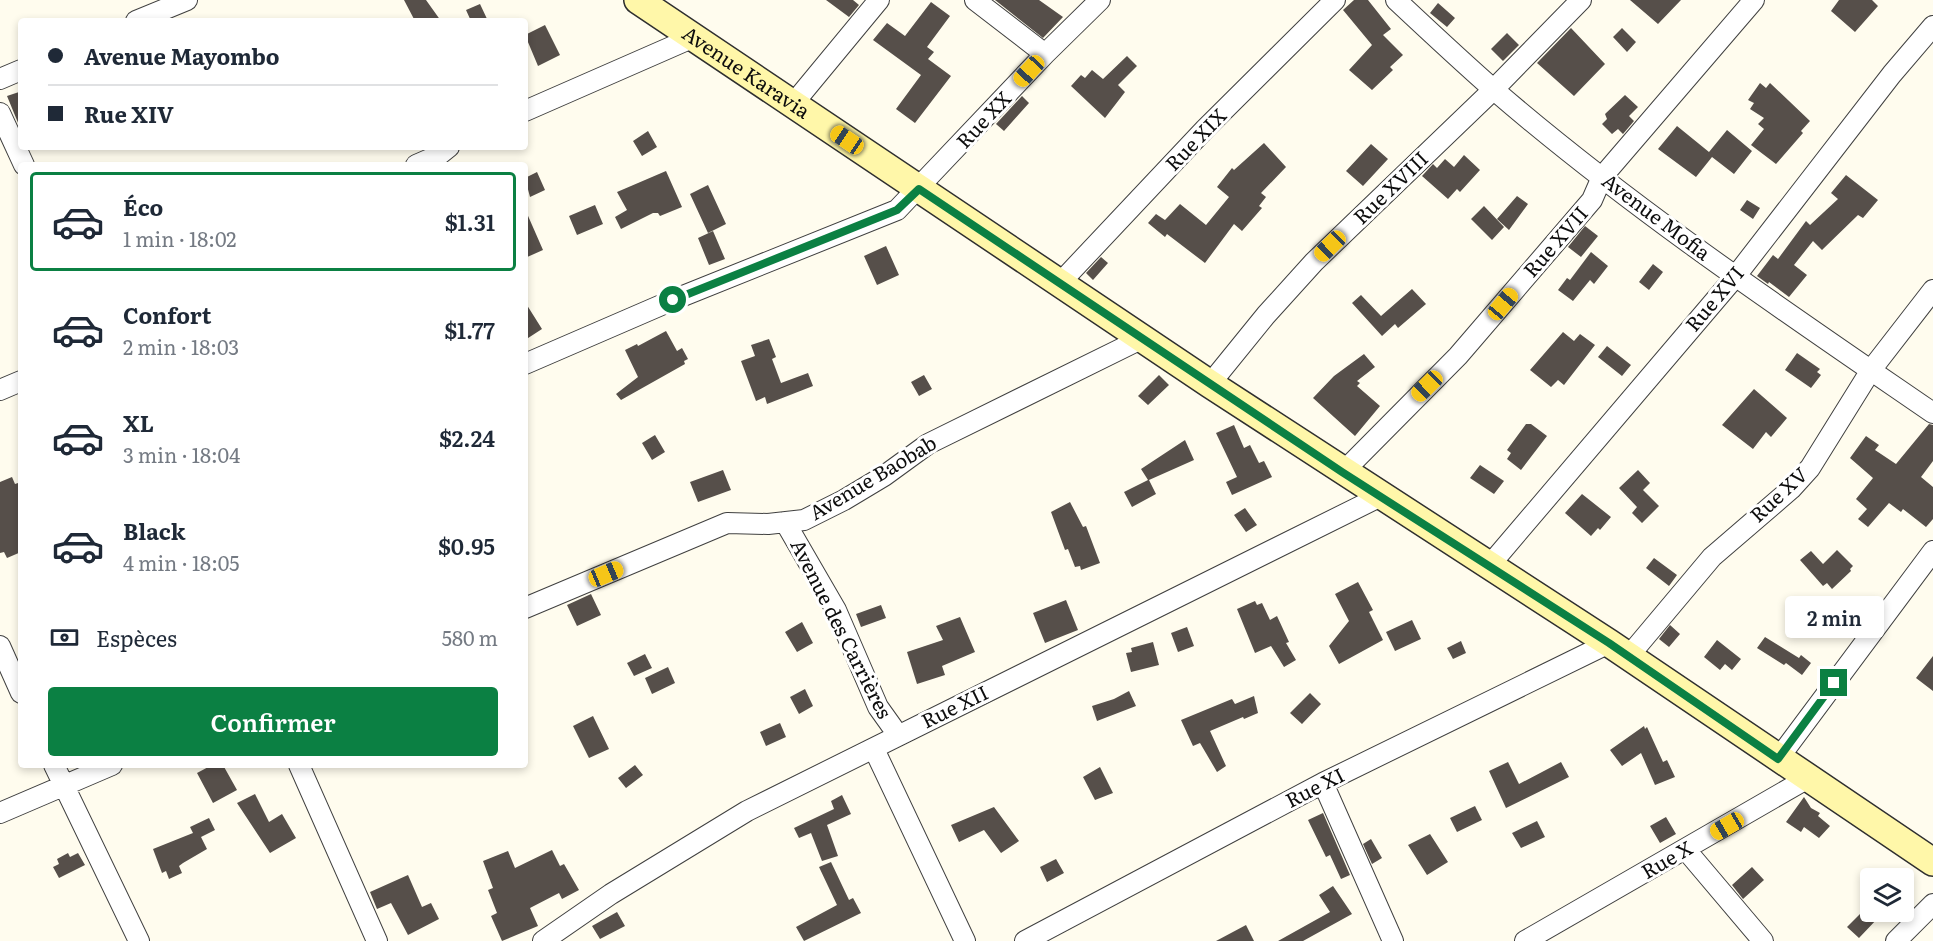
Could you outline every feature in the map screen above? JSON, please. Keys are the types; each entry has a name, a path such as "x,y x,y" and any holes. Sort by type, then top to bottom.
{"street":[{"path":"143,18 186,0"},
{"name":"Avenue Karavia","path":"638,0 1342,472 1618,650 1933,862"},
{"path":"793,104 879,0"},
{"path":"975,0 1045,54"},
{"name":"Rue XX","path":"528,363 673,300 897,210 1045,54 1100,0"},
{"name":"Rue XIX","path":"1060,283 1205,129 1335,0"},
{"name":"Avenue Mofia","path":"1396,0 1494,89 1602,177 1735,277 1933,413"},
{"name":"Rue XVIII","path":"1210,384 1266,315 1314,262 1494,89 1581,0"},
{"name":"Rue XVII","path":"1342,472 1458,356 1592,200 1602,177 1754,0"},
{"name":"Rue XVI","path":"1489,566 1735,277 1892,74 1933,26"},
{"path":"528,110 694,37"},
{"path":"0,79 18,71"},
{"path":"0,113 23,162"},
{"path":"423,162 445,150"},
{"name":"Rue XV","path":"1618,650 1712,557 1791,489 1810,468 1870,370 1933,290"},
{"name":"Avenue Baobab","path":"528,607 727,523 804,520 884,476 928,444 1143,338"},
{"path":"0,390 18,382"},
{"name":"Rue XII","path":"543,941 611,894 747,811 1381,496"},
{"name":"Avenue des Carrières","path":"785,522 836,610 878,707 898,735"},
{"path":"1778,759 1933,551"},
{"path":"0,646 18,686"},
{"name":"Rue XI","path":"1025,941 1323,783 1618,650"},
{"name":"Avenue des Carrières","path":"874,749 964,941"},
{"path":"55,768 140,941"},
{"path":"0,813 105,768"},
{"path":"300,768 377,941"},
{"name":"Rue X","path":"1525,941 1808,778"},
{"path":"1323,783 1394,941"},
{"path":"1686,850 1763,941"},
{"path":"1896,941 1933,904"}],"building":[{"path":"404,0 426,0 439,18 413,18"},
{"path":"826,0 853,0 859,5 849,17"},
{"path":"995,0 1039,0 1063,17 1043,38"},
{"path":"1354,0 1368,0 1391,29 1383,35 1403,55 1390,67 1393,70 1372,90 1349,70 1372,45 1343,10"},
{"path":"1630,0 1681,0 1658,24"},
{"path":"1839,0 1872,0 1878,6 1855,32 1831,11"},
{"path":"931,2 950,16 927,47 934,52 928,59 951,76 915,123 896,109 921,75 873,40 887,23 905,36"},
{"path":"1438,3 1455,18 1447,27 1430,13"},
{"path":"480,4 487,18 470,18 466,10"},
{"path":"545,25 560,55 538,66 528,42 528,34"},
{"path":"1571,28 1605,64 1574,96 1537,63"},
{"path":"1622,28 1636,42 1627,52 1613,37"},
{"path":"1507,33 1519,45 1503,61 1491,49"},
{"path":"1127,56 1137,66 1118,85 1125,92 1105,118 1071,86 1081,75 1085,78 1092,70 1103,79"},
{"path":"1760,83 1766,88 1770,83 1810,121 1801,131 1803,133 1776,164 1751,145 1764,129 1758,124 1764,118 1750,109 1754,103 1748,100"},
{"path":"18,92 18,123 7,96"},
{"path":"1625,95 1638,107 1629,116 1634,121 1623,134 1618,129 1612,134 1602,124 1607,119 1605,114"},
{"path":"1022,96 1029,103 1004,131 996,124"},
{"path":"1677,126 1709,152 1727,130 1752,151 1734,174 1712,157 1696,177 1658,149"},
{"path":"648,131 657,147 642,156 633,141"},
{"path":"1264,143 1286,167 1261,193 1266,197 1259,206 1262,208 1242,231 1234,224 1205,263 1167,234 1165,237 1148,223 1156,214 1165,220 1180,204 1206,225 1229,197 1217,187 1232,168 1234,170"},
{"path":"1371,144 1388,159 1363,186 1346,171"},
{"path":"1464,155 1480,170 1460,192 1457,189 1448,199 1422,176 1433,164 1437,168 1445,159 1454,167"},
{"path":"666,171 682,207 660,216 658,213 653,213 621,229 615,217 627,210 617,192"},
{"path":"537,172 545,190 530,197 528,176"},
{"path":"1846,175 1878,200 1863,218 1858,215 1822,250 1813,241 1794,265 1807,275 1789,297 1757,276 1773,255 1778,259 1806,221 1810,225 1838,199 1831,193"},
{"path":"708,185 726,224 708,233 690,194"},
{"path":"1517,196 1528,204 1509,230 1497,219"},
{"path":"1747,200 1760,208 1753,219 1740,210"},
{"path":"595,205 603,224 577,235 569,216"},
{"path":"1484,206 1504,227 1492,240 1471,219"},
{"path":"528,216 543,250 528,257"},
{"path":"1585,226 1598,236 1581,257 1568,247"},
{"path":"713,231 725,259 709,265 698,238"},
{"path":"886,246 899,275 877,285 864,256"},
{"path":"1591,252 1608,266 1594,284 1590,280 1573,301 1558,290 1567,278 1570,280"},
{"path":"1101,257 1108,263 1093,280 1086,273"},
{"path":"1653,264 1663,272 1649,290 1639,282"},
{"path":"1412,289 1426,304 1398,328 1395,324 1382,336 1352,303 1361,295 1381,316"},
{"path":"528,307 542,329 528,338"},
{"path":"666,331 677,351 682,348 688,359 684,361 685,364 621,400 616,394 638,377 625,350 637,344 638,346"},
{"path":"1563,332 1574,341 1580,334 1595,345 1564,385 1558,380 1551,387 1530,370"},
{"path":"769,339 776,357 772,359 781,383 808,373 813,386 767,404 765,397 756,401 741,361 755,356 751,345"},
{"path":"1607,346 1631,365 1622,376 1598,357"},
{"path":"1797,353 1820,369 1817,372 1821,375 1811,388 1785,370"},
{"path":"1364,354 1375,367 1357,381 1360,383 1357,386 1380,406 1355,436 1313,398 1334,376"},
{"path":"924,375 932,389 919,396 911,382"},
{"path":"1159,375 1169,385 1148,405 1138,396"},
{"path":"1754,389 1787,418 1771,437 1766,432 1753,449 1722,425"},
{"path":"1526,424 1531,424 1547,436 1521,470 1507,459 1511,453 1507,450"},
{"path":"1929,424 1933,425 1933,461 1921,477 1933,487 1933,519 1926,527 1903,509 1901,512 1889,503 1868,527 1858,519 1867,509 1856,499 1873,478 1850,458 1866,436 1879,445 1875,450 1896,464"},
{"path":"1234,425 1244,448 1250,445 1259,463 1264,461 1272,477 1232,495 1226,482 1237,477 1216,433"},
{"path":"655,435 665,452 652,460 642,443"},
{"path":"1185,440 1194,460 1149,480 1156,494 1132,507 1124,492 1148,480 1141,469"},
{"path":"1480,465 1504,481 1494,494 1470,478"},
{"path":"723,470 731,490 698,502 690,482"},
{"path":"1638,470 1650,483 1643,490 1659,506 1642,523 1632,513 1637,507 1619,488"},
{"path":"12,477 15,484 18,483 18,553 7,558 4,552 0,553 0,482"},
{"path":"1582,494 1611,517 1600,530 1598,528 1591,536 1565,513"},
{"path":"1070,502 1083,527 1086,526 1100,563 1081,570 1080,566 1075,567 1068,549 1065,550 1051,512"},
{"path":"1245,508 1257,525 1246,532 1234,515"},
{"path":"1837,550 1853,566 1851,571 1832,589 1827,583 1823,586 1800,560 1811,551 1823,564"},
{"path":"1654,558 1677,575 1669,586 1646,568"},
{"path":"1358,582 1373,610 1369,612 1383,640 1339,664 1329,646 1349,621 1335,594"},
{"path":"591,594 601,615 577,626 567,605"},
{"path":"1066,600 1078,630 1045,643 1033,613"},
{"path":"1255,601 1257,605 1262,603 1270,620 1277,616 1289,642 1286,643 1296,660 1284,667 1271,646 1255,653 1237,609"},
{"path":"881,605 886,618 861,627 856,614"},
{"path":"960,617 975,652 942,666 945,675 917,684 907,652 943,640 936,626"},
{"path":"1412,620 1421,639 1395,651 1386,632"},
{"path":"802,622 813,643 797,652 785,632"},
{"path":"1670,625 1680,634 1669,647 1659,639"},
{"path":"1187,627 1194,646 1178,652 1171,633"},
{"path":"1765,637 1799,658 1801,655 1811,663 1802,675 1786,663 1784,665 1757,648"},
{"path":"1717,640 1741,659 1732,670 1725,664 1720,670 1704,657"},
{"path":"1461,641 1466,653 1453,659 1447,648"},
{"path":"1153,642 1159,665 1131,672 1126,653 1132,652 1131,648"},
{"path":"645,654 652,668 634,676 627,663"},
{"path":"1933,656 1933,691 1916,678"},
{"path":"668,667 675,683 652,694 645,678"},
{"path":"805,689 813,706 799,714 790,697"},
{"path":"1129,691 1136,706 1097,721 1092,706"},
{"path":"1310,693 1321,704 1302,724 1290,713"},
{"path":"1254,696 1258,713 1210,731 1226,766 1217,772 1200,743 1193,746 1181,720 1232,699 1235,704"},
{"path":"593,716 609,749 589,758 573,726"},
{"path":"780,723 786,737 766,746 760,732"},
{"path":"1644,726 1645,729 1647,727 1663,762 1667,760 1675,777 1655,785 1641,753 1622,766 1610,750"},
{"path":"1508,762 1519,784 1561,762 1569,777 1506,808 1489,771"},
{"path":"635,765 643,775 626,788 618,778"},
{"path":"1100,767 1113,793 1095,800 1083,777"},
{"path":"206,768 225,768 237,790 213,803 197,773"},
{"path":"255,794 269,822 282,814 296,838 270,853 237,803"},
{"path":"842,795 851,814 827,825 838,856 822,861 811,833 799,838 794,828 834,809 831,801"},
{"path":"1804,797 1811,808 1820,813 1818,816 1830,826 1819,838 1804,827 1801,832 1786,822"},
{"path":"1475,806 1482,820 1457,832 1450,818"},
{"path":"994,807 1019,841 1001,853 984,830 959,842 951,825"},
{"path":"1323,813 1350,875 1341,879 1330,855 1326,857 1308,820"},
{"path":"1666,817 1676,834 1660,843 1650,826"},
{"path":"209,818 215,830 201,837 207,849 179,866 182,873 169,879 166,871 162,873 153,849 193,833 190,827"},
{"path":"1537,821 1545,837 1521,848 1512,833"},
{"path":"1430,834 1448,862 1427,875 1408,845"},
{"path":"1371,839 1382,858 1372,864 1363,844"},
{"path":"552,850 560,866 564,864 579,890 562,899 559,893 530,908 538,926 502,941 491,916 497,913 488,890 493,888 483,861 508,851 515,868"},
{"path":"68,853 70,857 78,853 85,865 59,878 53,867 59,864 57,859"},
{"path":"1056,859 1064,873 1047,882 1040,867"},
{"path":"831,862 849,900 853,898 861,913 804,941 796,927 837,905 819,867"},
{"path":"1752,867 1764,880 1743,899 1732,885"},
{"path":"408,875 422,907 431,903 439,919 408,935 391,903 377,909 370,892"},
{"path":"1333,886 1352,914 1303,941 1278,941 1330,912 1319,895"},
{"path":"617,912 625,926 600,939 592,926"},
{"path":"1860,914 1860,922 1874,922 1859,938 1847,927"},
{"path":"1246,925 1254,941 1216,941"}],"route":[{"path":"673,300 897,210 919,189 1342,472 1609,643 1778,759 1834,683"}]}
